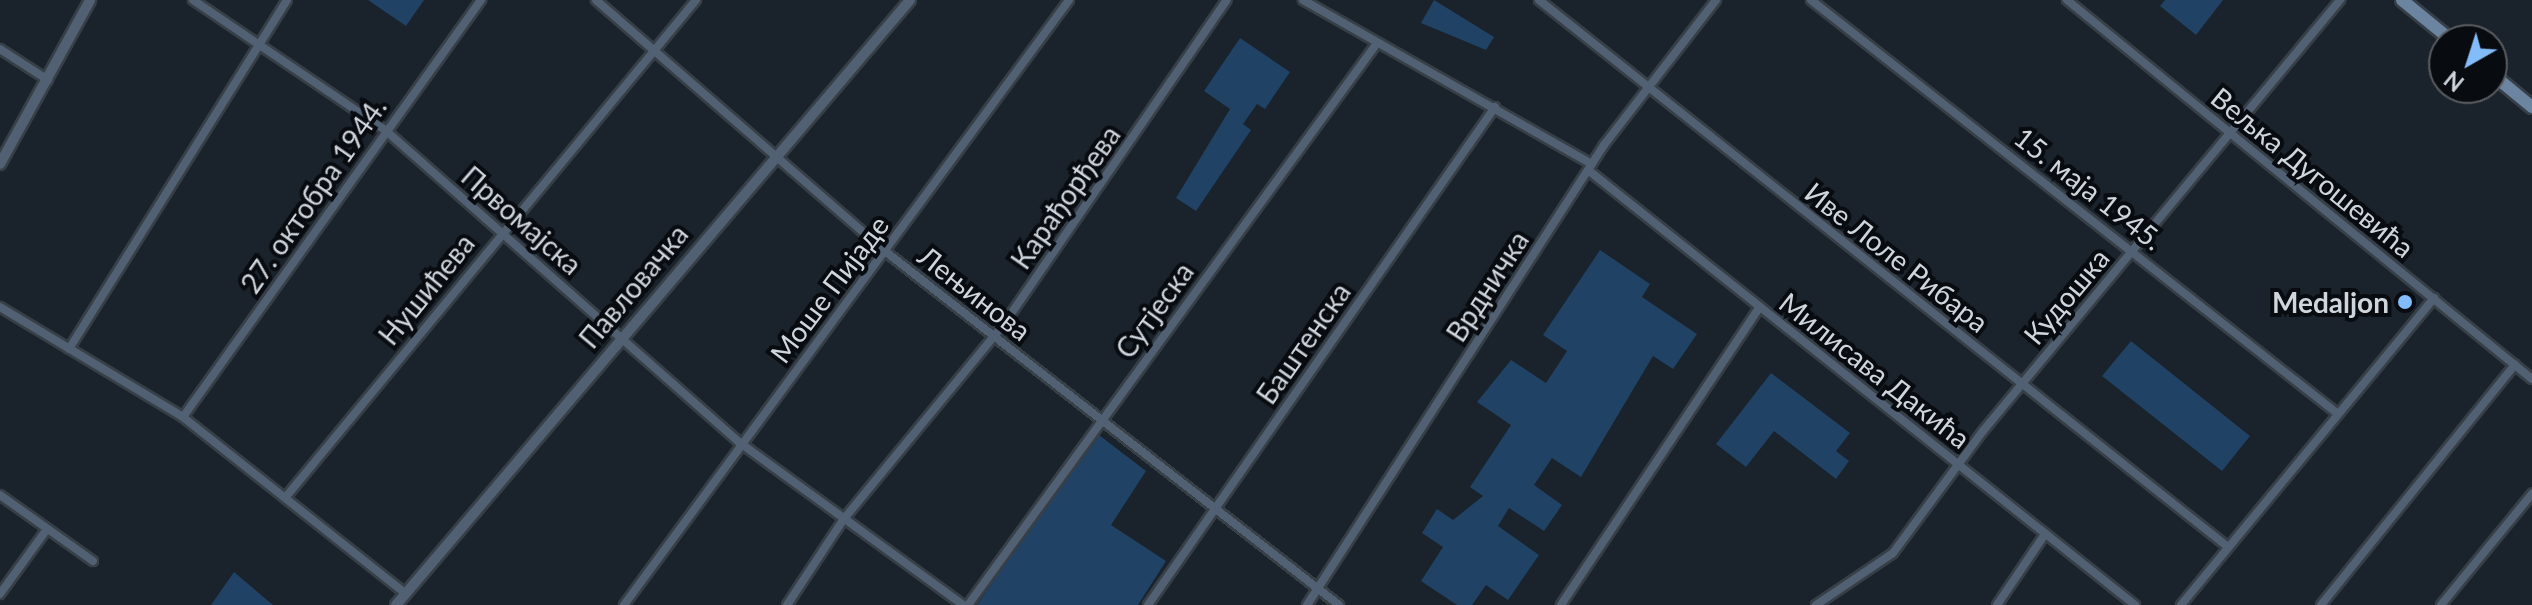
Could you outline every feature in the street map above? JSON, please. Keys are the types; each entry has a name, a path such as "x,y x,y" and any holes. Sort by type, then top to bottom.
{"main road":[{"path":"2402,0 2431,24"},
{"path":"2508,87 2532,107"}],"street":[{"path":"0,164 90,0"},
{"name":"Првомајска","path":"193,0 261,41 385,130 739,442 843,520 966,605"},
{"path":"69,349 287,0"},
{"name":"27. октобра 1944.","path":"183,417 385,130 481,0"},
{"name":"Лењинова","path":"596,0 772,157 886,252 1339,605"},
{"name":"Нушићева","path":"285,498 501,231 696,0"},
{"name":"Павловачка","path":"396,605 772,157 910,0"},
{"name":"Моше Пијаде","path":"624,605 739,442 886,252 1069,0"},
{"name":"Карађорђева","path":"787,605 843,520 994,337 1227,0"},
{"name":"Милисава Дакића","path":"1303,0 1495,107 1590,167 1760,307 2135,605"},
{"name":"Иве Лоле Рибара","path":"1539,0 2228,547"},
{"name":"Врдничка","path":"1307,605 1590,167 1647,86 1716,0"},
{"name":"15. маја 1945.","path":"1811,0 2338,414"},
{"name":"Вељка Дугошевића","path":"2067,0 2532,379"},
{"name":"Кудошка","path":"1816,605 1893,553 1957,463 2340,0"},
{"name":"Сутјеска","path":"966,605 1377,43"},
{"path":"0,49 48,80"},
{"name":"Баштенска","path":"1148,605 1495,107"},
{"path":"2181,605 2434,298"},
{"path":"0,307 183,417 406,594"},
{"path":"1566,603 1760,307"},
{"path":"2321,605 2515,365"},
{"path":"2441,605 2532,494"},
{"path":"0,495 93,561"},
{"path":"0,594 47,529"},
{"path":"1997,605 2045,534"}],"shaded area":[{"path":"368,0 424,0 406,26"},
{"path":"1434,0 1494,37 1486,50 1421,23"},
{"path":"2165,0 2223,0 2196,35 2160,6"},
{"path":"1240,38 1290,72 1265,109 1257,104 1243,124 1251,130 1196,211 1176,198 1230,109 1204,91"},
{"path":"1600,250 1650,284 1642,297 1697,334 1673,369 1653,356 1581,477 1552,458 1534,485 1562,505 1544,531 1509,508 1498,526 1539,555 1508,600 1486,585 1472,605 1457,605 1421,581 1443,547 1422,533 1437,509 1453,520 1483,496 1470,487 1511,425 1477,402 1511,360 1546,383 1567,351 1543,335"},
{"path":"2131,341 2250,436 2222,471 2102,376"},
{"path":"1771,373 1850,433 1836,451 1849,461 1836,479 1774,431 1746,467 1716,444"},
{"path":"1095,432 1146,471 1111,525 1166,561 1138,605 977,605"},
{"path":"234,572 273,605 211,605"}],"place":[{"name":"Medaljon","path":"2405,302"}]}
